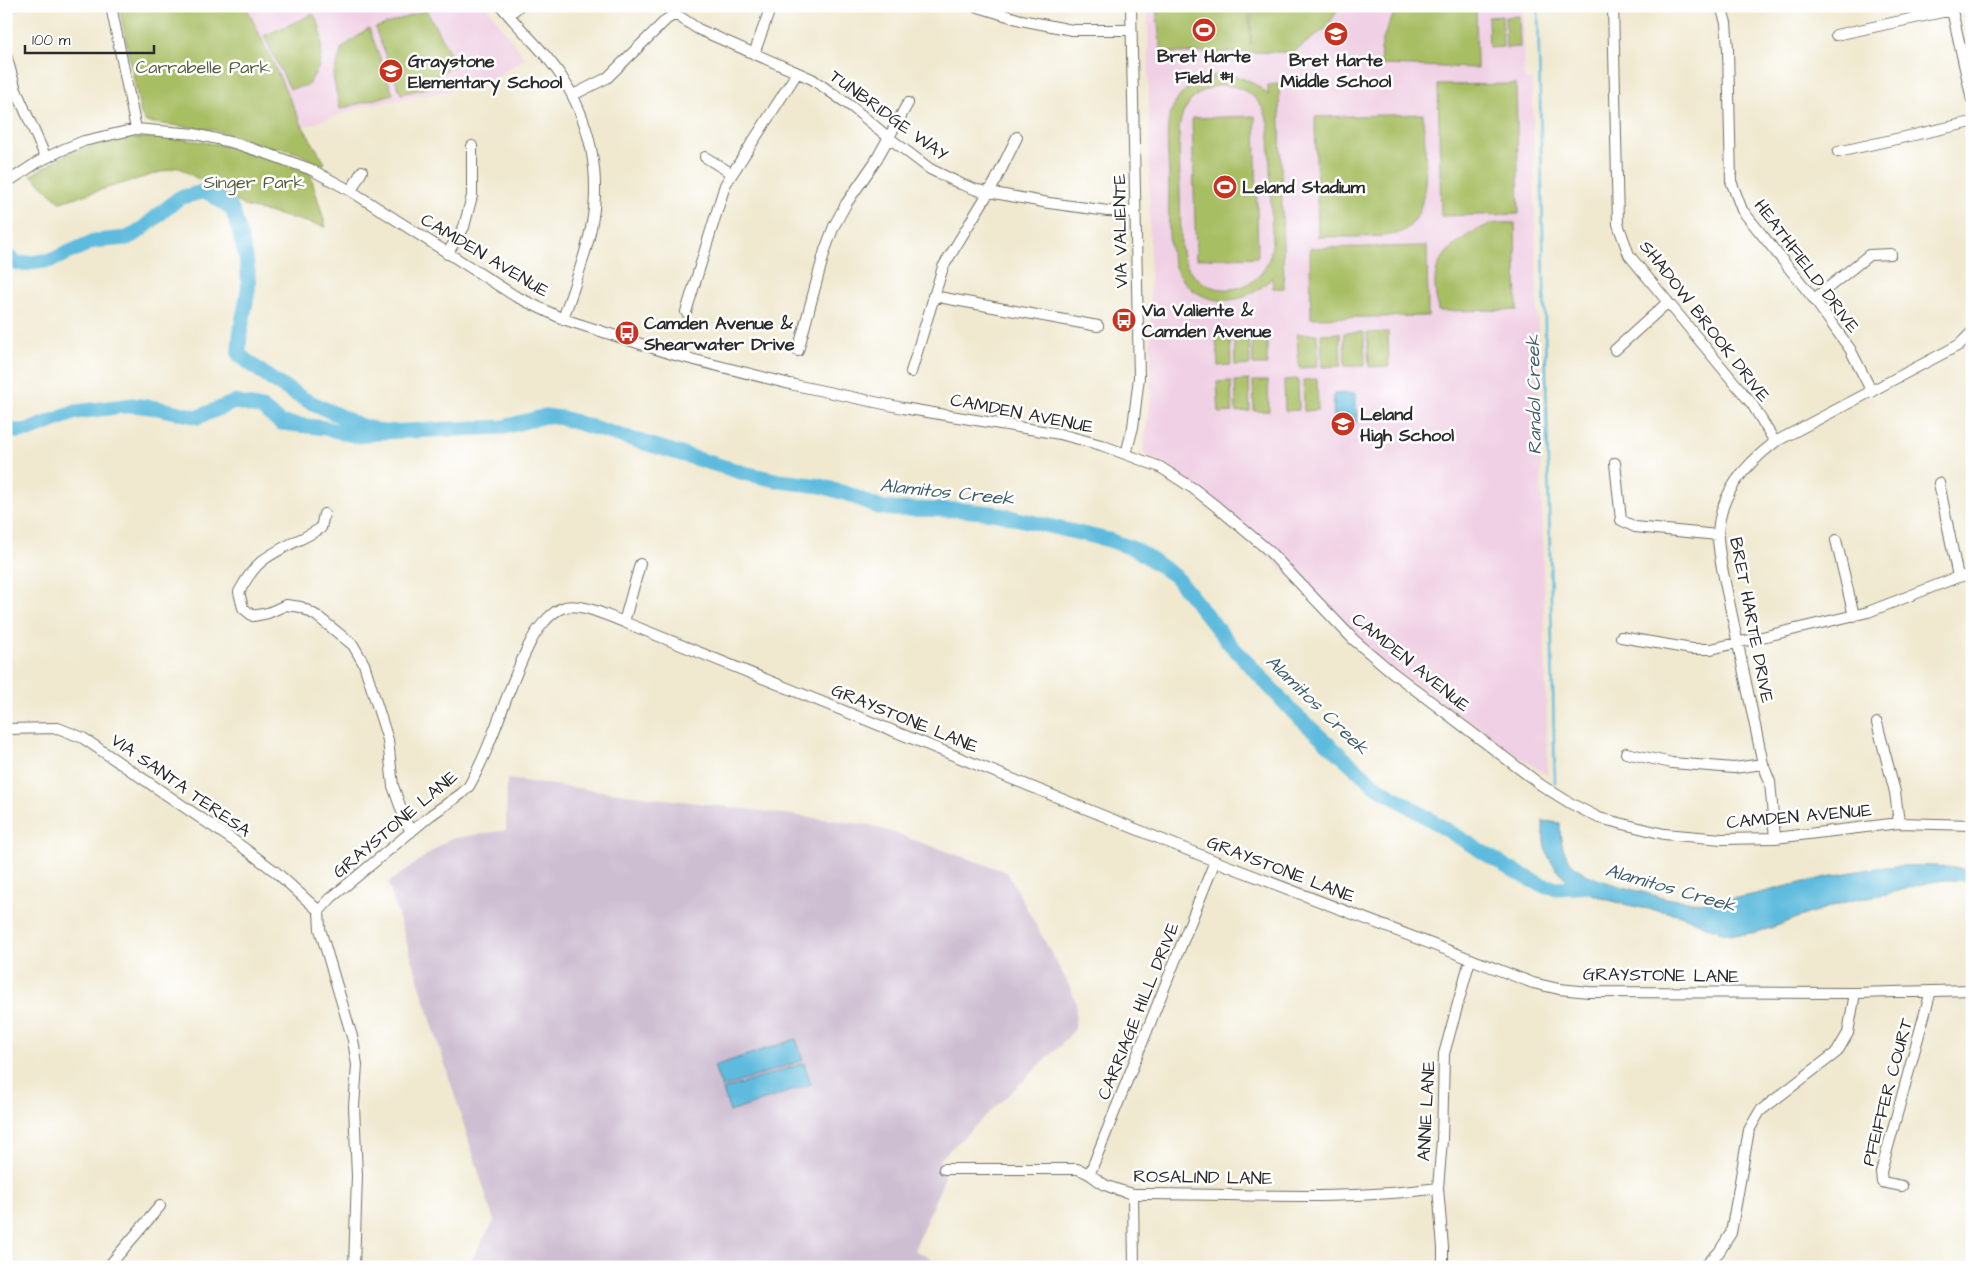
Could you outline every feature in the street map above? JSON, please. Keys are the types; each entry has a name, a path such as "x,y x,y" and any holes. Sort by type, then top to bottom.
{"street":[{"path":"111,6 136,129"},
{"path":"501,6 554,66 572,96 594,160 595,199 589,237 563,319"},
{"path":"509,16 519,6"},
{"path":"754,54 771,6"},
{"path":"975,6 1021,20 1072,30 1131,30"},
{"name":"VIA VALIENTE","path":"1126,454 1133,427 1139,377 1131,6"},
{"name":"SHADOW BROOK DRIVE","path":"1613,6 1618,224 1629,255 1752,404 1776,442"},
{"name":"HEATHFIELD DRIVE","path":"1721,6 1726,23 1728,49 1731,181 1742,210 1814,299 1850,349 1872,392"},
{"path":"1836,35 1951,8 1972,100"},
{"name":"TUNBRIDGE WAY","path":"572,96 607,78 667,19 674,15 698,29 797,72 830,90 930,169 961,184 977,190 1049,203 1108,211 1135,212"},
{"path":"6,55 16,90 46,158"},
{"path":"686,312 725,184 797,72"},
{"path":"798,351 825,250 834,226 846,204 875,162 908,103"},
{"path":"1838,152 1972,122"},
{"name":"CAMDEN AVENUE","path":"10,180 46,158 84,142 136,129 195,134 234,143 310,169 351,191 514,296 563,319 675,355 790,384 903,408 1060,434 1101,445 1149,462 1171,474 1217,507 1268,550 1361,647 1541,785 1562,799 1599,818 1646,831 1714,838 1775,838 1899,823 1972,826"},
{"path":"911,372 943,267 988,192 1017,137"},
{"path":"447,254 464,227 472,196 472,146"},
{"path":"705,157 731,173"},
{"path":"351,191 362,171"},
{"path":"1814,299 1869,256 1891,254"},
{"path":"933,296 1098,326"},
{"path":"1615,350 1668,302"},
{"name":"BRET HARTE DRIVE","path":"1775,838 1770,782 1763,764 1721,563 1718,535 1723,506 1736,479 1753,460 1776,442 1959,345 1972,332"},
{"path":"1615,463 1621,520 1635,527 1718,535"},
{"path":"1939,483 1958,576"},
{"path":"324,514 321,528 261,561 239,592 243,608 253,616 268,613 286,605 301,607 317,616 354,645 364,664 388,740 392,786 411,832"},
{"path":"1836,540 1854,616"},
{"path":"624,622 640,564"},
{"path":"1621,637 1692,649 1712,649 1868,612 1958,576 1972,574"},
{"name":"GRAYSTONE LANE","path":"319,911 331,898 469,786 502,712 529,644 543,624 553,614 565,607 582,608 624,622 1215,861 1533,983 1559,989 1589,992 1855,994 1972,990"},
{"path":"1877,723 1895,792 1899,823"},
{"name":"VIA SANTA TERESA","path":"6,729 58,728 83,738 233,840 276,872 319,911"},
{"path":"1626,753 1672,764 1734,768 1763,764"},
{"name":"CARRIAGE HILL DRIVE","path":"1090,1173 1215,861"},
{"path":"319,911 320,929 353,1040 357,1065 354,1106 357,1185 354,1267"},
{"name":"ANNIE LANE","path":"1443,1267 1438,1188 1442,1140 1444,1054 1470,960"},
{"name":"PFEIFFER COURT","path":"1902,1186 1882,1182 1881,1172 1931,991"},
{"path":"1704,1267 1719,1252 1732,1233 1750,1130 1760,1112 1837,1052 1848,1033 1855,994"},
{"name":"ROSALIND LANE","path":"944,1168 1077,1169 1090,1173 1102,1183 1113,1188 1133,1194 1359,1195 1410,1192 1438,1188"},
{"path":"1133,1194 1134,1267"},
{"path":"108,1267 160,1206"}],"shaded area":[{"name":"Graystone Elementary School","path":"246,6 486,6 525,58 485,84 369,105 303,127"},
{"name":"Leland High School","path":"1148,6 1523,6 1524,76 1528,80 1532,79 1548,776 1380,660 1195,487 1171,467 1149,457 1143,451 1151,398"},
{"path":"507,779 870,825 1007,872 1072,991 1076,1003 1075,1029 1061,1045 938,1161 944,1164 944,1179 914,1250 944,1265 943,1267 467,1267 494,1221 388,883 449,839 506,830"}],"green space":[{"name":"Carrabelle Park","path":"119,6 246,6 303,127 325,163 322,166 298,153 280,148 268,149 213,130 146,122 141,114"},
{"path":"1156,6 1248,6 1251,44 1251,6 1341,6 1326,28 1294,52 1161,53"},
{"path":"1399,6 1476,6 1477,68 1381,65 1382,42"},
{"path":"426,10 456,64 431,80 427,88 401,94 375,28"},
{"path":"313,14 317,19 322,40 318,68 308,85 290,89 264,36"},
{"path":"1502,16 1503,47 1489,48 1488,17"},
{"path":"1519,16 1520,47 1506,48 1505,17"},
{"path":"369,28 393,94 340,109 333,77 342,48"},
{"path":"1223,74 1242,78 1253,83 1268,95 1268,85 1279,84 1284,288 1273,288 1272,277 1261,288 1248,295 1220,300 1194,291 1183,281 1172,258 1169,225 1167,138 1170,115 1180,96 1190,86","holes":["1232,86 1241,89 1255,98 1264,111 1267,120 1269,129 1272,244 1267,263 1257,278 1243,286 1228,289 1212,287 1198,279 1187,265 1181,246 1179,131 1180,122 1187,106 1198,94 1214,87"]},
{"path":"1516,84 1519,214 1441,216 1438,85"},
{"path":"1423,114 1426,162 1425,180 1419,213 1411,225 1392,235 1318,237 1315,117"},
{"name":"Leland Stadium","path":"1255,116 1258,257 1196,259 1192,118"},
{"name":"Singer Park","path":"169,137 234,147 310,173 326,227 244,206 178,167 60,202 31,175 70,152 120,139"},
{"path":"1498,223 1515,223 1517,310 1438,311 1435,277 1439,265 1450,249 1467,236 1484,227"},
{"path":"1427,246 1428,316 1311,318 1310,248"},
{"path":"1364,332 1365,366 1345,366 1344,333"},
{"path":"1388,332 1389,366 1369,367 1367,333"},
{"path":"1267,333 1267,365 1253,365 1252,334"},
{"path":"1340,333 1341,366 1322,367 1321,334"},
{"path":"1230,334 1231,365 1218,366 1216,335"},
{"path":"1234,334 1249,334 1250,365 1235,366"},
{"path":"1297,334 1317,334 1318,367 1299,368"},
{"path":"1298,379 1299,410 1285,411 1284,380"},
{"path":"1317,379 1318,410 1304,411 1303,380"},
{"path":"1249,380 1250,411 1236,412 1235,381"},
{"path":"1231,381 1232,412 1219,413 1217,382"},
{"path":"1253,381 1268,381 1269,411 1254,411"}],"water":[{"path":"1356,393 1357,422 1334,423 1333,394"},
{"path":"1543,821 1560,823 1563,849 1568,858 1583,872 1617,885 1681,900 1703,902 1725,900 1841,874 1895,866 1934,866 1972,871 1972,883 1951,880 1932,882 1888,894 1842,903 1764,930 1745,934 1727,933 1677,914 1605,899 1582,889 1561,875 1554,866 1545,847"},
{"path":"796,1039 803,1060 722,1088 714,1066"},
{"path":"804,1063 811,1084 730,1112 723,1090"}],"waterway":[{"name":"Randol Creek","path":"1538,6 1555,783"},
{"name":"Alamitos Creek","path":"6,255 17,263 23,264 52,260 94,241 127,238 137,233 179,198 206,191 231,208 246,261 249,280 239,355 272,380 304,399 359,425 383,432 504,427 545,416 562,418 744,473 780,481 821,486 848,494 878,507 993,513 1109,540 1137,550 1175,576 1229,643 1294,713 1373,784 1510,869 1542,885 1556,888 1597,886"},
{"path":"6,429 17,431 29,430 76,412 132,405 157,408 198,417 235,402 262,408 281,423 325,428 357,436 378,433"}],"place":[{"name":"Bret Harte Field #1","path":"1204,30"},
{"name":"Bret Harte Middle School","path":"1336,34"},
{"name":"Graystone Elementary School","path":"391,71"},
{"name":"Leland Stadium","path":"1225,187"},
{"name":"Via Valiente & Camden Avenue","path":"1124,320"},
{"name":"Camden Avenue & Shearwater Drive","path":"627,333"},
{"name":"Leland High School","path":"1343,424"}]}
